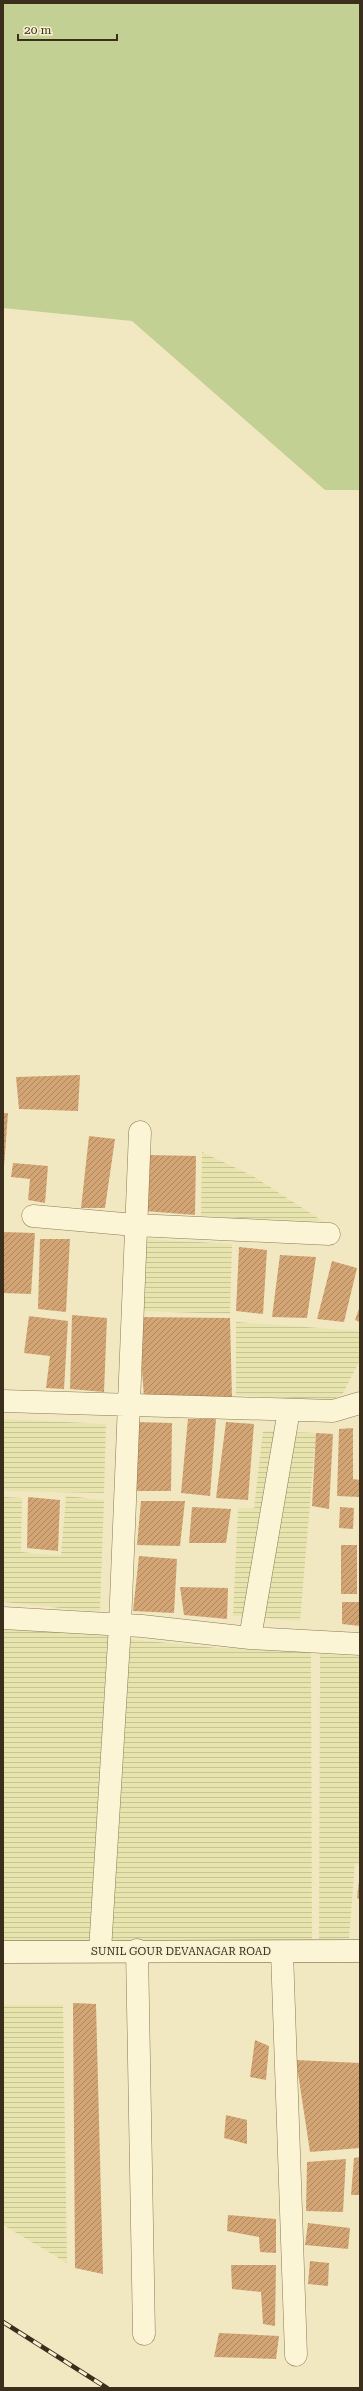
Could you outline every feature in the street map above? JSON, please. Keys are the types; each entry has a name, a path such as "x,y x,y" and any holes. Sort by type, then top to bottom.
{"street":[{"path":"100,1950 120,1625 127,1404 140,1132"},
{"path":"32,1216 136,1224 329,1234"},
{"path":"3,1401 333,1411 360,1403"},
{"path":"250,1638 289,1410"},
{"path":"3,1618 120,1625 250,1638 360,1644"},
{"name":"SUNIL GOUR DEVANAGAR ROAD","path":"3,1952 100,1950 282,1952 360,1951"},
{"path":"137,1950 144,2334"},
{"path":"282,1952 296,2355"}],"shaded area":[{"path":"202,1152 253,1176 324,1222 201,1216"},
{"path":"144,1239 232,1244 230,1314 140,1311"},
{"path":"236,1322 360,1331 360,1360 342,1395 330,1400 236,1395"},
{"path":"3,1419 106,1424 104,1493 3,1491"},
{"path":"263,1431 316,1433 300,1621 233,1616 238,1508 254,1508"},
{"path":"66,1496 104,1500 100,1612 3,1602 3,1497 22,1498 21,1552 61,1556"},
{"path":"3,1623 109,1630 89,1954 3,1956"},
{"path":"128,1639 217,1648 311,1648 312,1950 107,1954"},
{"path":"320,1654 360,1656 360,1864 355,1863 349,1938 319,1940"},
{"path":"3,2005 63,2005 67,2263 3,2225"}],"green space":[{"path":"3,3 360,3 360,490 325,490 132,321 3,308"}],"building":[{"path":"80,1075 78,1111 19,1109 16,1077"},
{"path":"3,1113 8,1113 4,1167 3,1167"},
{"path":"89,1136 115,1139 105,1208 81,1208"},
{"path":"146,1155 196,1156 195,1215 145,1211"},
{"path":"13,1163 48,1166 45,1203 28,1200 30,1179 11,1177"},
{"path":"3,1232 35,1233 31,1294 3,1293"},
{"path":"40,1239 70,1239 66,1312 38,1309"},
{"path":"239,1247 267,1250 263,1314 236,1311"},
{"path":"280,1255 316,1257 307,1318 272,1317"},
{"path":"332,1261 357,1268 344,1322 317,1319"},
{"path":"360,1306 360,1322 355,1320"},
{"path":"72,1315 107,1318 104,1392 70,1389"},
{"path":"29,1316 68,1321 64,1389 46,1388 50,1356 24,1353"},
{"path":"138,1317 230,1318 232,1398 144,1397"},
{"path":"188,1419 216,1419 210,1496 181,1493"},
{"path":"137,1422 172,1423 171,1491 134,1491"},
{"path":"226,1422 254,1424 248,1500 216,1498"},
{"path":"353,1428 353,1479 360,1480 360,1497 337,1496 339,1429"},
{"path":"316,1433 333,1434 329,1509 312,1506"},
{"path":"28,1497 60,1500 58,1551 27,1548"},
{"path":"141,1501 185,1501 180,1546 137,1545"},
{"path":"192,1507 231,1509 226,1543 189,1543"},
{"path":"340,1507 354,1508 353,1529 339,1528"},
{"path":"341,1545 357,1545 357,1594 341,1594"},
{"path":"139,1556 177,1559 174,1613 133,1611"},
{"path":"180,1587 228,1588 227,1619 184,1615"},
{"path":"342,1602 360,1602 360,1626 342,1624"},
{"path":"359,1881 360,1882 360,1899 357,1898"},
{"path":"73,2003 96,2004 103,2274 75,2268"},
{"path":"255,2040 269,2046 266,2080 250,2077"},
{"path":"296,2060 360,2063 360,2148 310,2152"},
{"path":"226,2115 247,2120 247,2144 224,2138"},
{"path":"360,2157 360,2195 351,2195 354,2158"},
{"path":"346,2159 343,2212 306,2211 307,2162"},
{"path":"228,2215 276,2219 276,2253 260,2252 259,2237 227,2231"},
{"path":"308,2223 350,2228 348,2249 305,2245"},
{"path":"310,2261 329,2263 328,2286 308,2284"},
{"path":"231,2265 276,2265 275,2326 263,2324 261,2292 232,2289"},
{"path":"219,2333 279,2336 276,2359 214,2357"}],"railway":[{"path":"3,2322 107,2388"}]}
